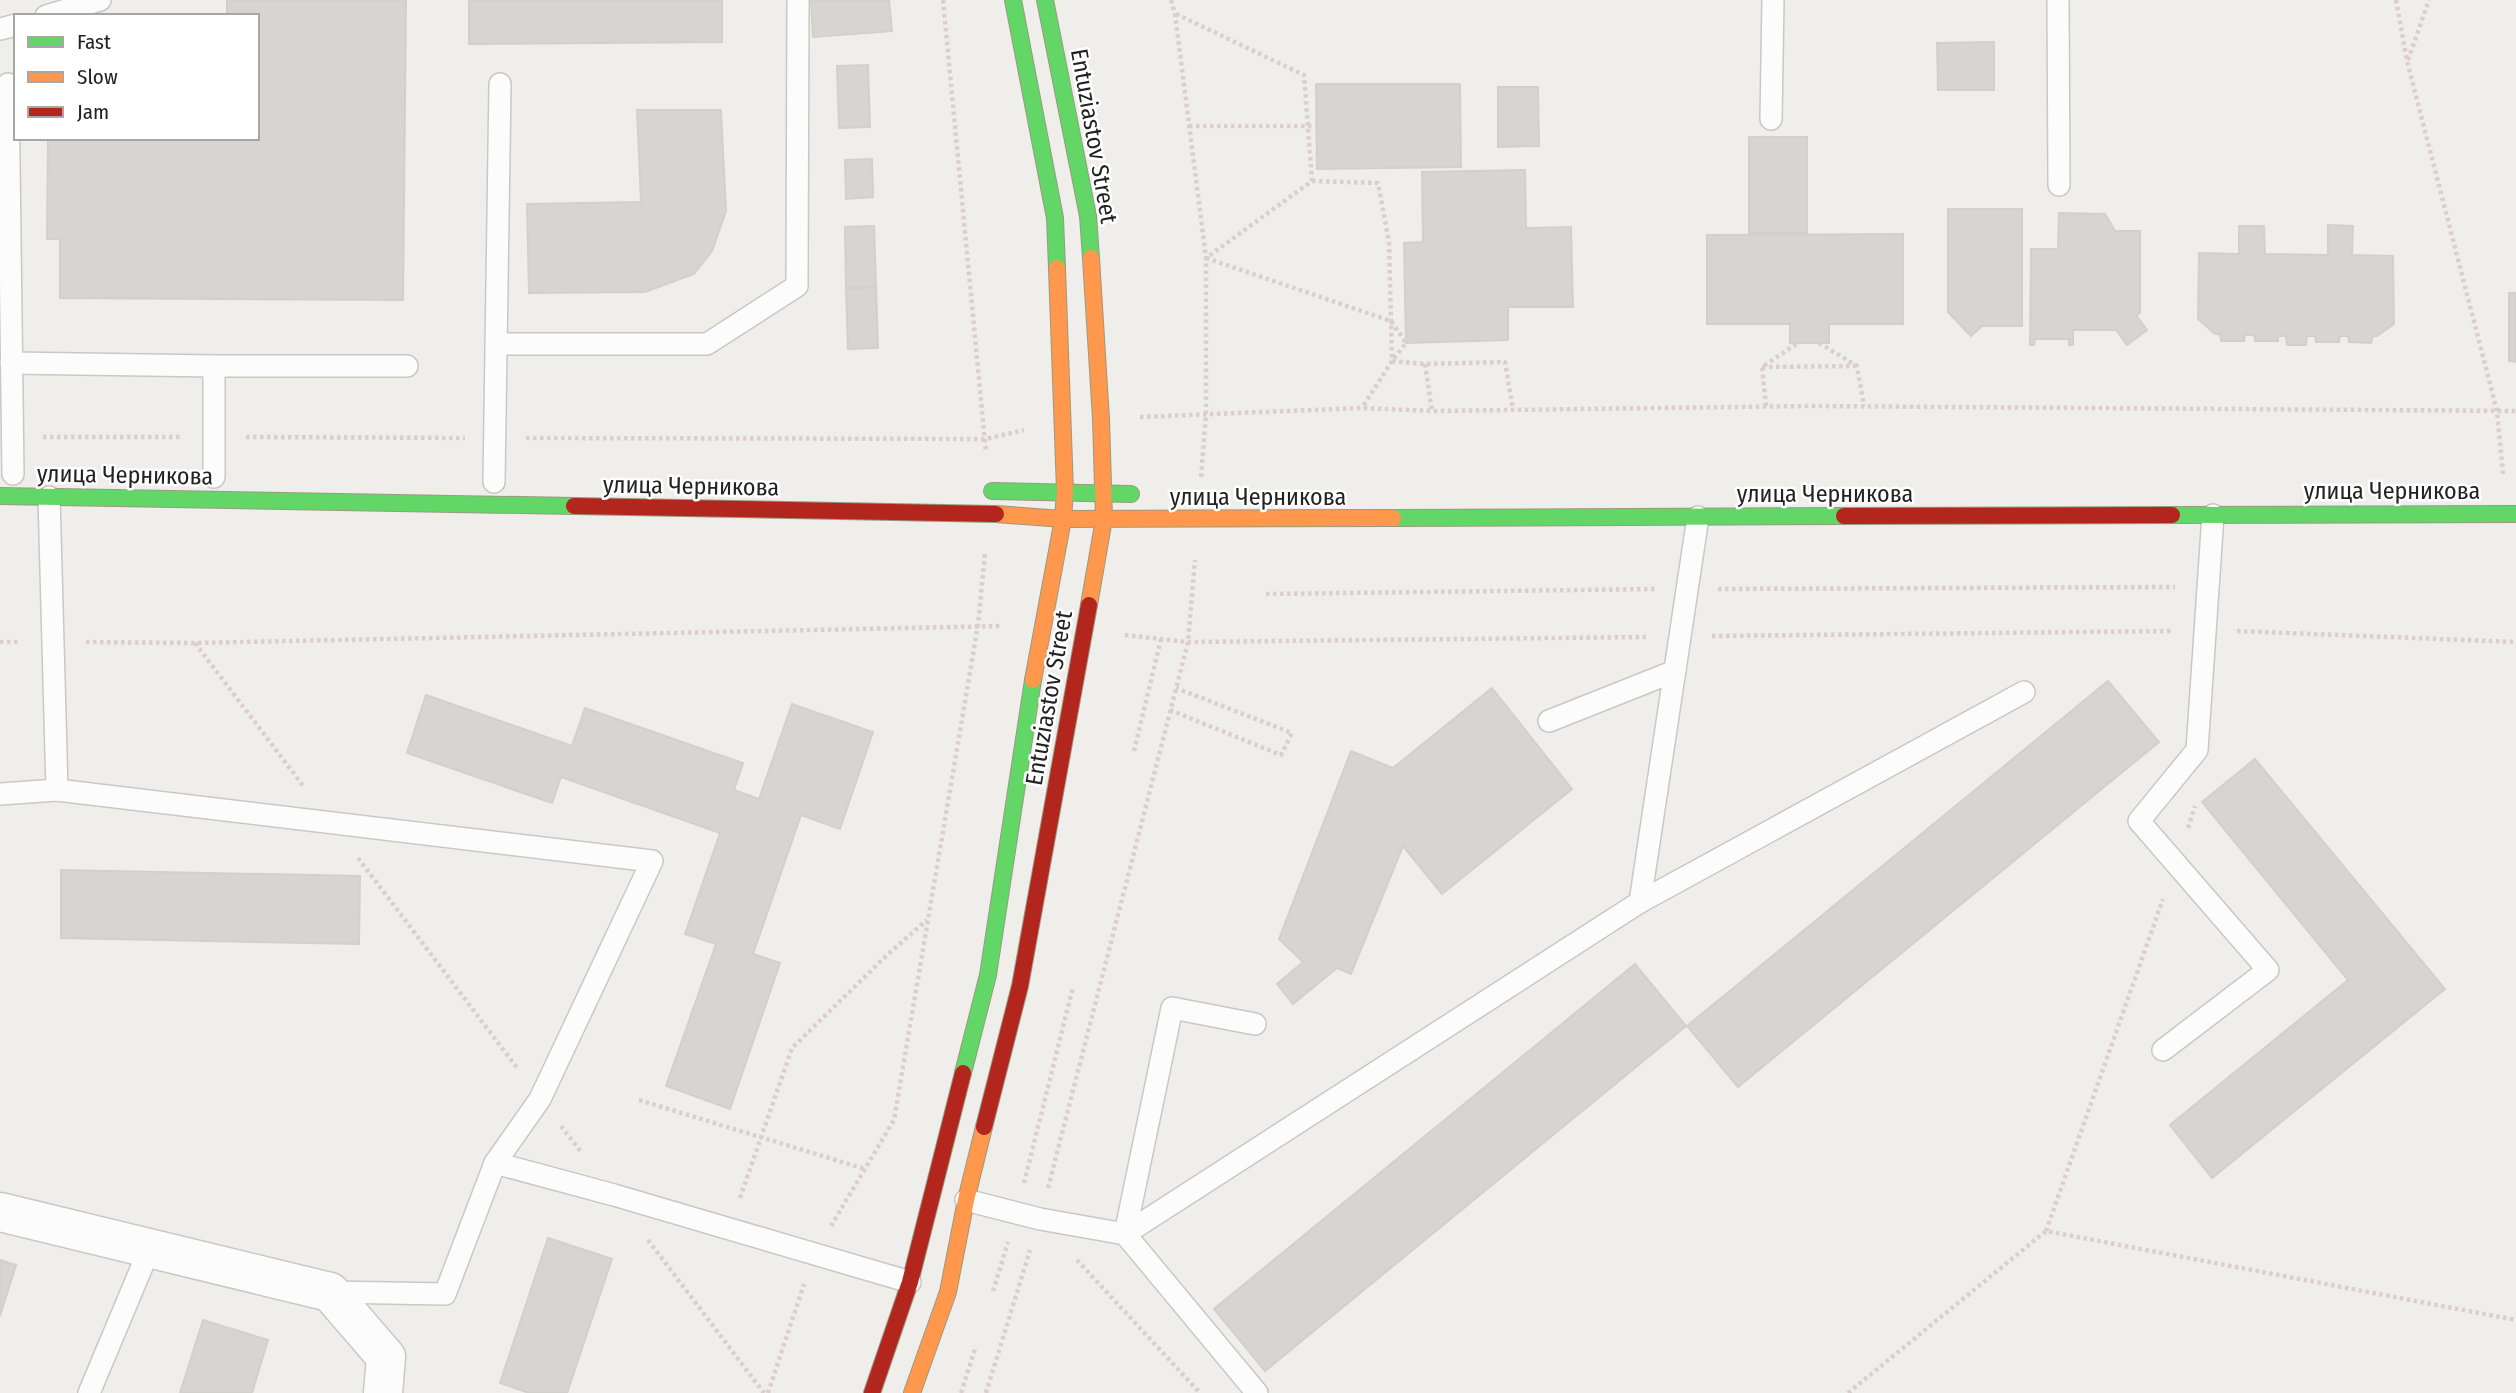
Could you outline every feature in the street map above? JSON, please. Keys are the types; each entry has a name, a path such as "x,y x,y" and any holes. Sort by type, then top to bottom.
{"street":[{"path":"872,1393 910,1282 988,975 1041,628 1063,519 1065,491 1055,218 1013,0"},
{"name":"Entuziastov Street","path":"912,1393 948,1292 966,1200 1020,986 1104,519 1101,419 1088,216 1045,0"},
{"name":"улица Черникова","path":"981,490 1144,494"},
{"name":"улица Черникова","path":"0,496 1198,520 2512,514"},
{"path":"0,1212 330,1292 386,1357 383,1393"}],"lane":[{"path":"53,14 100,0"},
{"path":"496,344 707,344 797,286 798,0"},
{"path":"1770,119 1773,0"},
{"path":"2058,0 2059,185"},
{"path":"8,84 13,474"},
{"path":"494,482 500,84"},
{"path":"11,363 407,366"},
{"path":"215,366 215,477"},
{"path":"49,497 57,790"},
{"path":"2162,1050 2268,970 2139,821 2197,750 2213,515"},
{"path":"1640,902 1698,517"},
{"path":"1549,721 1675,671"},
{"path":"1125,1234 1640,902 2024,692"},
{"path":"0,794 57,790 652,861 540,1099 495,1163 445,1294 330,1292"},
{"path":"1125,1234 1172,1007 1255,1024"},
{"path":"495,1163 910,1282"},
{"path":"966,1200 1040,1219 1125,1234 1257,1393"},
{"path":"89,1393 149,1250"}],"path":[{"path":"943,0 986,439 981,490"},
{"path":"986,1393 1040,1219 1188,642 1206,414 1206,258 1171,0"},
{"path":"2396,0 2407,61 2497,411 2502,470 2512,514"},
{"path":"2407,61 2428,0"},
{"path":"1175,14 1304,75 1312,181"},
{"path":"1189,126 1317,127"},
{"path":"1206,258 1312,181 1378,183 1390,242 1392,362"},
{"path":"1206,258 1391,321 1406,342 1362,408"},
{"path":"1762,367 1798,343"},
{"path":"1819,343 1857,366 1864,406"},
{"path":"1392,362 1505,362 1513,410"},
{"path":"1425,364 1432,411"},
{"path":"1762,367 1857,366"},
{"path":"1762,367 1766,406"},
{"path":"1101,419 1362,408 1432,411 1864,406 2516,411"},
{"path":"12,437 986,439 1063,420"},
{"path":"766,1393 814,1253 894,1120 978,625 989,514"},
{"path":"1266,594 2208,587"},
{"path":"0,642 195,643 978,625 1041,628"},
{"path":"1083,631 1188,642 2205,631 2516,642"},
{"path":"2237,644 2239,631"},
{"path":"1134,751 1161,639"},
{"path":"195,643 766,1393"},
{"path":"1170,710 1281,755 1292,733 1176,688"},
{"path":"1848,1393 2046,1231 2198,799"},
{"path":"730,1229 792,1048 888,954 928,920"},
{"path":"639,1100 865,1169"},
{"path":"1040,1219 1200,1393"},
{"path":"2046,1231 2516,1320"}],"building":[{"path":"227,0 406,0 403,300 60,298 60,239 47,239 48,140 259,140 259,14 227,14"},
{"path":"469,0 722,0 722,42 469,44"},
{"path":"811,0 889,0 892,31 813,37"},
{"path":"1994,42 1994,90 1938,90 1937,43"},
{"path":"868,65 870,127 839,128 837,66"},
{"path":"1316,84 1460,84 1461,167 1317,169"},
{"path":"1498,87 1538,87 1539,146 1498,147"},
{"path":"637,110 721,110 726,211 712,251 694,274 645,292 529,293 527,204 641,202"},
{"path":"1749,137 1807,137 1807,233 1749,233"},
{"path":"872,159 873,197 846,199 845,160"},
{"path":"1525,170 1526,228 1571,227 1573,307 1508,307 1508,340 1406,343 1404,243 1423,242 1422,172"},
{"path":"1948,209 2022,209 2022,326 1982,326 1971,336 1948,312"},
{"path":"2059,213 2105,214 2115,231 2140,231 2140,313 2136,315 2147,330 2127,345 2116,330 2073,330 2073,345 2069,345 2069,339 2035,339 2034,345 2030,345 2031,249 2058,249"},
{"path":"2328,225 2353,226 2352,255 2393,256 2394,324 2373,336 2371,343 2349,342 2348,336 2340,336 2339,342 2316,342 2315,336 2307,336 2306,345 2287,345 2286,336 2278,336 2278,341 2255,341 2254,335 2245,335 2244,341 2221,341 2220,334 2215,334 2198,319 2199,253 2239,254 2239,226 2264,226 2265,254 2328,255"},
{"path":"874,226 876,287 846,288 845,227"},
{"path":"1903,234 1903,324 1829,324 1829,343 1790,343 1790,324 1707,324 1707,235"},
{"path":"876,287 878,348 848,349 846,289"},
{"path":"2509,293 2516,293 2516,362 2509,361"},
{"path":"2108,681 2159,742 1738,1087 1687,1026"},
{"path":"1492,688 1572,789 1442,894 1403,846 1351,974 1337,968 1293,1004 1277,984 1303,962 1279,939 1351,751 1393,768"},
{"path":"426,695 572,746 585,708 743,763 734,790 759,799 792,704 873,732 840,829 801,815 753,954 780,963 730,1109 666,1086 716,944 685,934 720,833 561,777 552,803 407,753"},
{"path":"2255,759 2445,989 2212,1178 2170,1125 2348,980 2202,802"},
{"path":"61,870 360,876 359,944 61,938"},
{"path":"1635,964 1686,1026 1265,1371 1214,1309"},
{"path":"548,1238 612,1259 567,1393 529,1393 500,1383"},
{"path":"0,1260 16,1265 0,1316"},
{"path":"203,1320 268,1340 252,1393 180,1393"}],"traffic: fast":[{"path":"1013,0 1055,218 1057,268"},
{"path":"1045,0 1088,216 1091,258"},
{"path":"992,491 1131,494"},
{"path":"0,496 574,506"},
{"path":"2172,515 2516,514"},
{"path":"1393,518 1844,516"},
{"path":"963,1073 988,975 1033,680"}],"traffic: slow":[{"path":"1089,605 1104,519 1091,258"},
{"path":"1033,680 1063,519 1065,491 1057,268"},
{"path":"996,514 1063,519 1393,518"},
{"path":"912,1393 948,1292 984,1127"}],"traffic: jam":[{"path":"574,506 996,514"},
{"path":"1844,516 2172,515"},
{"path":"984,1127 1020,986 1089,605"},
{"path":"872,1393 910,1282 963,1073"}]}
